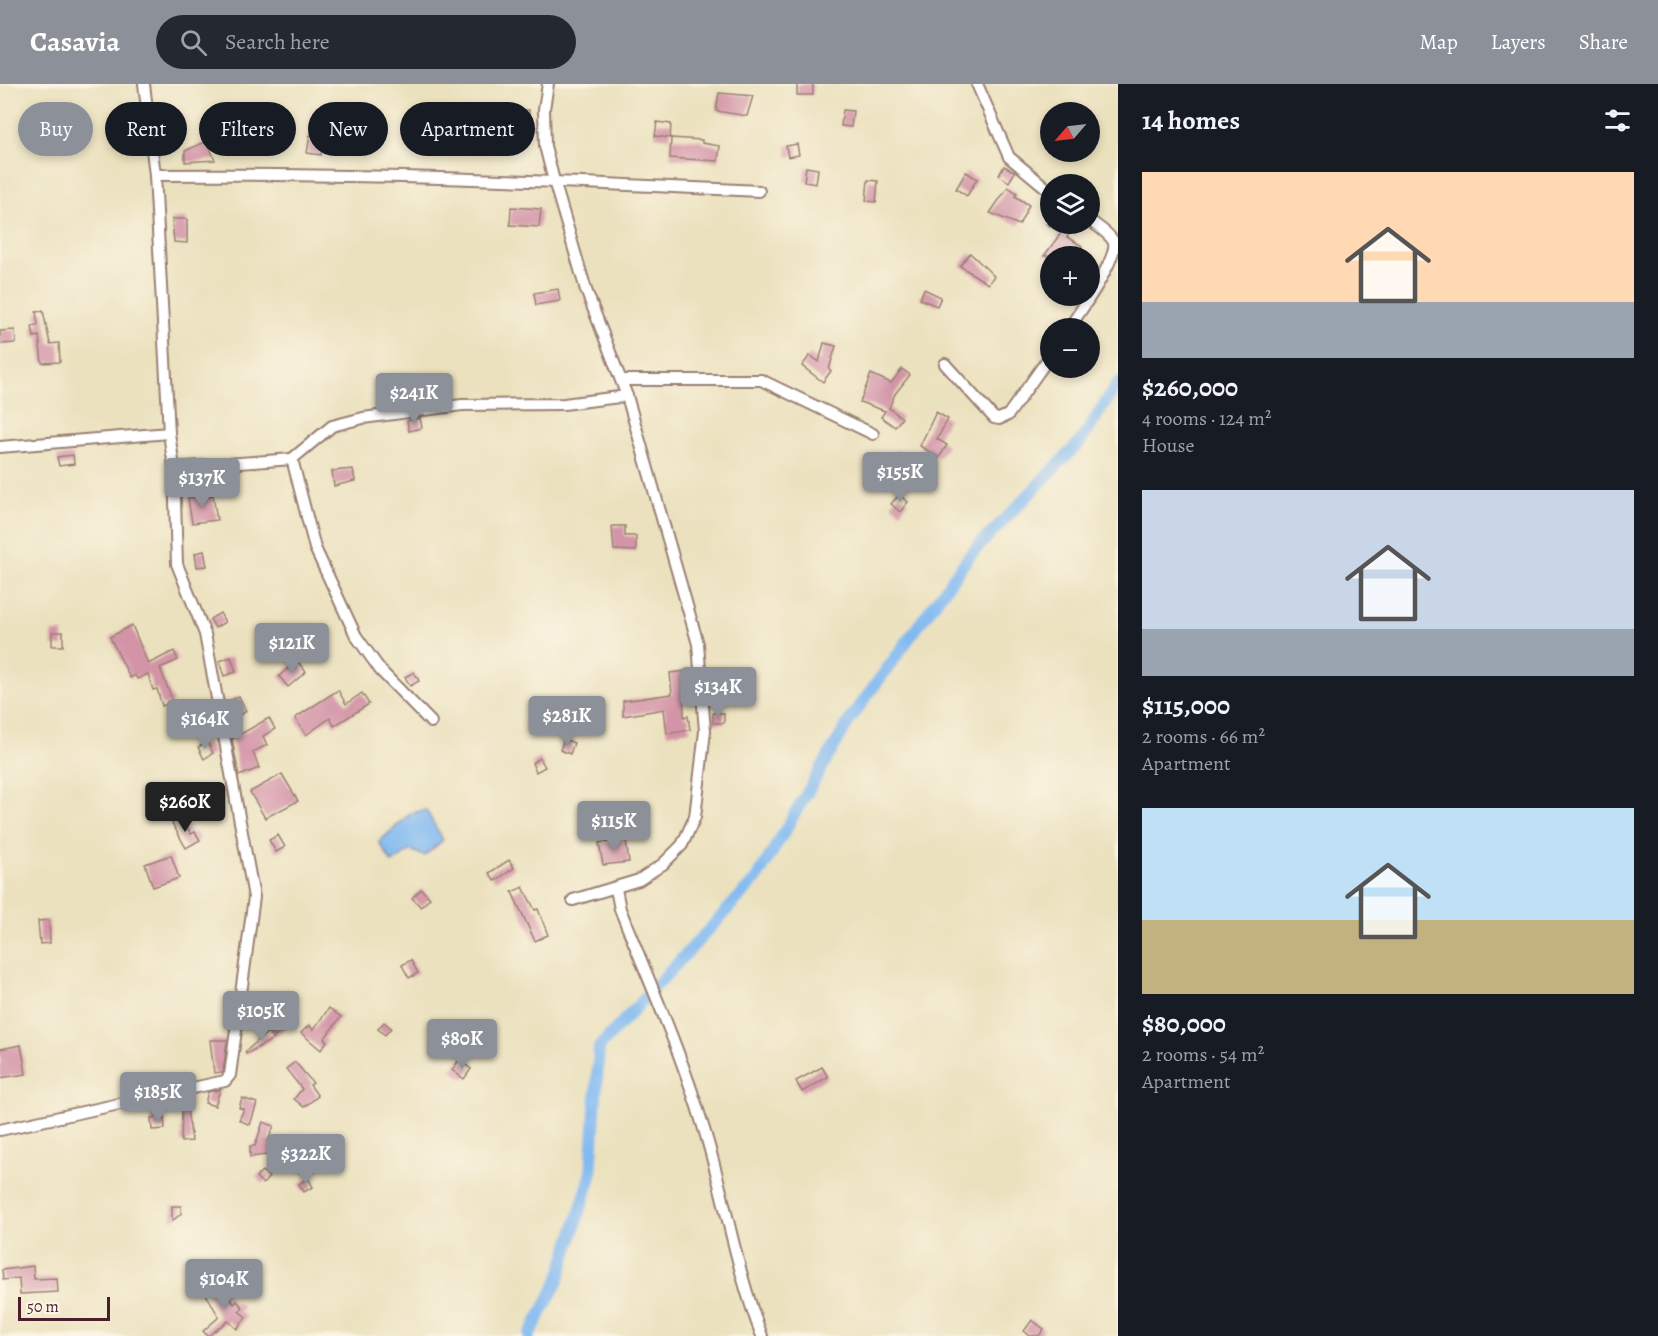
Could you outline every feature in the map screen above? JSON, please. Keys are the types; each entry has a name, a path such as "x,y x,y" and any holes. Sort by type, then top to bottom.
{"street":[{"path":"0,1130 225,1081 230,1075 254,897 205,634 177,564 174,468 169,433 155,175 144,84"},
{"path":"548,84 544,109 545,146 586,290 627,396 698,644 705,731 695,817 682,845 663,864 639,880 616,889 573,900"},
{"path":"976,84 1010,157 1040,182"},
{"path":"155,175 264,174 554,181 759,191"},
{"path":"1076,318 1109,269 1117,252 1115,243 1100,230"},
{"path":"945,364 994,418 999,419 1008,415 1040,370"},
{"path":"622,380 761,380 873,434"},
{"path":"174,468 292,459 332,426 363,418 462,405 564,404 627,396"},
{"path":"0,447 169,433"},
{"path":"292,459 315,548 356,636 381,671 431,722"},
{"path":"616,889 620,909 686,1072 704,1127 741,1271 762,1336"}],"water":[{"path":"426,810 443,840 424,856 411,850 392,863 379,842 411,813"}],"building":[{"path":"797,84 813,84 813,95 797,95"},
{"path":"719,93 753,96 747,116 716,111"},
{"path":"843,110 853,111 851,127 841,126"},
{"path":"657,122 671,124 670,138 655,136"},
{"path":"671,138 702,140 702,143 720,146 718,161 670,158"},
{"path":"797,144 799,155 788,157 786,146"},
{"path":"199,145 199,156 213,156 215,160 185,162 187,150"},
{"path":"1004,166 1015,172 1009,182 999,175"},
{"path":"806,167 818,169 816,184 804,182"},
{"path":"966,172 977,179 967,196 956,189"},
{"path":"868,180 878,181 876,202 866,201"},
{"path":"1008,187 1017,193 1015,196 1029,205 1019,225 990,213"},
{"path":"511,207 541,209 539,227 510,225"},
{"path":"172,219 187,219 187,243 174,242"},
{"path":"1060,234 1069,234 1067,237 1082,246 1051,246"},
{"path":"970,253 994,276 988,284 960,266"},
{"path":"558,289 560,301 536,305 534,293"},
{"path":"924,289 941,297 937,306 920,299"},
{"path":"43,311 50,344 59,343 60,362 42,363 39,336 34,337 32,326 38,325 36,312"},
{"path":"15,330 16,343 0,344 0,331"},
{"path":"824,343 836,346 829,369 831,371 823,382 802,366 810,355 819,362"},
{"path":"902,369 910,375 895,394 889,408 902,418 895,427 881,417 885,411 860,402 871,374 891,383"},
{"path":"936,412 948,419 937,439 947,445 939,458 920,446"},
{"path":"420,418 422,428 409,431 407,421"},
{"path":"901,454 908,459 886,486 879,480"},
{"path":"73,455 74,464 59,466 57,457"},
{"path":"353,469 355,481 334,486 332,471"},
{"path":"218,472 221,484 210,487 206,473"},
{"path":"213,495 217,520 192,523 188,498"},
{"path":"899,495 908,502 900,512 891,504"},
{"path":"612,526 625,526 625,536 636,536 636,551 614,550"},
{"path":"204,551 207,566 197,567 195,553"},
{"path":"220,613 225,622 215,628 210,619"},
{"path":"132,625 148,664 174,651 178,660 160,668 173,702 162,706 157,689 153,690 148,674 137,679 135,675 130,678 110,637"},
{"path":"52,632 63,632 63,646 52,646"},
{"path":"231,657 236,672 224,676 219,661"},
{"path":"297,661 306,672 288,687 279,676"},
{"path":"686,671 688,687 683,688 684,717 688,716 690,730 667,734 664,709 623,716 623,701 672,694 670,673"},
{"path":"414,672 419,681 410,686 405,677"},
{"path":"338,690 346,704 362,693 369,704 334,726 330,718 306,735 295,718"},
{"path":"239,696 246,711 230,722 226,703"},
{"path":"199,709 201,721 189,723 187,711"},
{"path":"713,713 724,713 724,723 713,723"},
{"path":"269,718 275,729 263,736 267,745 253,752 259,768 239,776 232,739"},
{"path":"564,739 574,743 570,754 560,750"},
{"path":"207,742 213,753 204,759 198,747"},
{"path":"540,758 545,767 536,772 532,763"},
{"path":"282,774 298,801 265,818 250,792"},
{"path":"182,818 191,834 195,832 200,840 186,848 172,823"},
{"path":"278,835 285,847 276,852 269,840"},
{"path":"626,840 629,862 603,865 599,843"},
{"path":"171,855 179,878 153,887 145,864"},
{"path":"509,860 514,868 495,881 489,873"},
{"path":"523,887 535,910 538,909 548,935 535,941 512,892"},
{"path":"421,889 430,898 421,907 412,898"},
{"path":"49,920 50,943 40,944 38,921"},
{"path":"411,960 418,973 409,978 402,965"},
{"path":"282,1008 295,1021 275,1037 267,1026"},
{"path":"329,1008 341,1017 324,1039 327,1041 321,1050 301,1033 309,1025 313,1030"},
{"path":"384,1022 391,1028 385,1035 378,1029"},
{"path":"268,1032 274,1039 246,1054 245,1052"},
{"path":"210,1040 227,1040 223,1072 214,1073"},
{"path":"21,1045 26,1074 0,1078 0,1049"},
{"path":"459,1060 471,1069 464,1079 452,1070"},
{"path":"295,1062 313,1083 310,1085 318,1096 304,1107 294,1099 302,1089 286,1069"},
{"path":"822,1067 828,1077 802,1092 796,1081"},
{"path":"220,1090 215,1106 205,1103 208,1092"},
{"path":"242,1098 257,1103 250,1125 239,1120 244,1109 239,1108"},
{"path":"182,1109 187,1109 192,1141 181,1142"},
{"path":"164,1116 165,1129 152,1130 151,1118"},
{"path":"263,1122 274,1126 268,1141 275,1141 274,1154 250,1157 250,1146 255,1146"},
{"path":"307,1159 316,1170 308,1176 299,1165"},
{"path":"262,1171 269,1177 263,1184 256,1177"},
{"path":"308,1178 313,1187 304,1192 299,1184"},
{"path":"172,1206 181,1206 181,1214 172,1221"},
{"path":"33,1266 34,1279 57,1278 58,1292 20,1294 19,1278 3,1280 2,1270"},
{"path":"222,1284 234,1304 237,1301 243,1308 239,1311 246,1317 237,1329 228,1321 208,1336 203,1331 219,1317 206,1294"},
{"path":"1032,1320 1044,1329 1039,1336 1030,1336 1024,1331"}],"waterway":[{"path":"529,1336 558,1281 591,1176 599,1047 757,878 851,718 970,555 1080,442 1118,383"}]}
